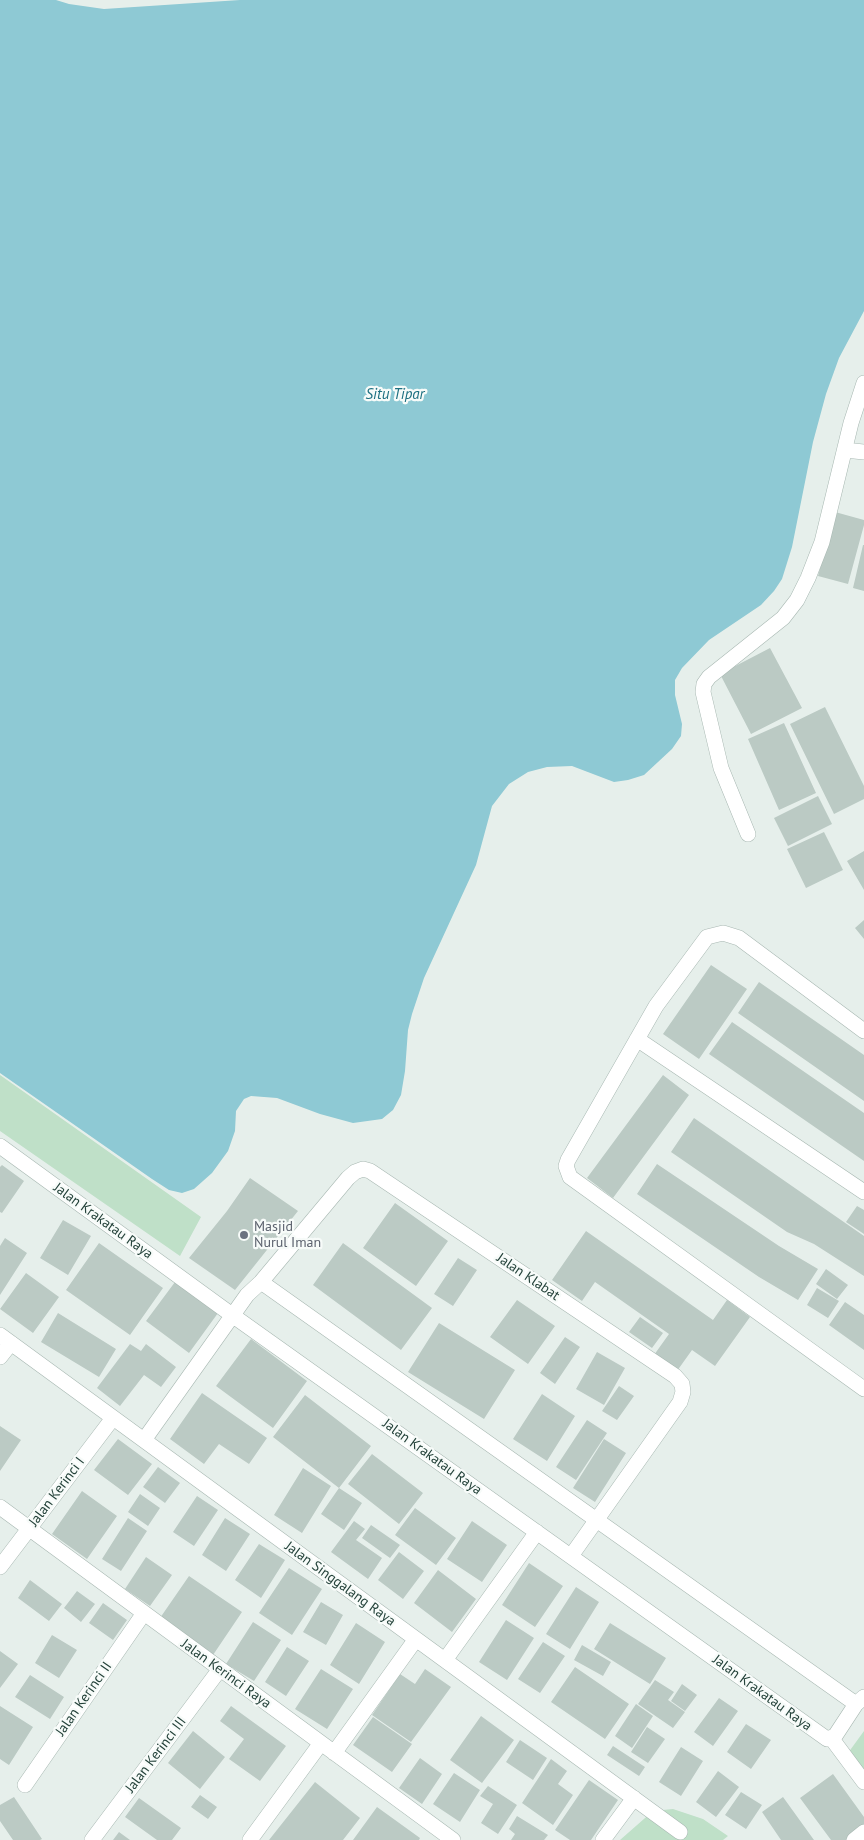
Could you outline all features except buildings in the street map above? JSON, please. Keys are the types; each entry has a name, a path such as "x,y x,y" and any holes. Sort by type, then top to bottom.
{"street":[{"path":"748,834 721,768 703,692 704,684 709,677 783,618 797,600 822,542 851,423 864,383"},
{"path":"844,450 864,452"},
{"path":"864,1031 739,938 723,933 707,937 656,1006 566,1166 570,1177 864,1389"},
{"path":"637,1039 864,1192"},
{"name":"Jalan Krakatau Raya","path":"0,1146 232,1315 827,1739 832,1739"},
{"name":"Jalan Klabat","path":"144,1440 232,1315 252,1290 261,1282 348,1178 355,1172 363,1169 370,1171 675,1376 682,1384 683,1392 680,1402 598,1521 571,1556"},
{"path":"261,1282 598,1521 860,1701 832,1739 864,1782"},
{"path":"0,1357 5,1339"},
{"name":"Jalan Singgalang Raya","path":"5,1339 680,1832"},
{"name":"Jalan Kerinci I","path":"0,1567 113,1418"},
{"name":"Jalan Kerinci Raya","path":"0,1507 322,1743 446,1838"},
{"path":"445,1660 537,1532"},
{"name":"Jalan Kerinci II","path":"25,1785 144,1613"},
{"path":"334,1753 416,1639"},
{"name":"Jalan Kerinci III","path":"92,1840 220,1669"},
{"path":"250,1840 322,1743"},
{"path":"603,1840 634,1798"},
{"path":"854,1840 864,1832"}],"green space":[{"path":"0,1075 201,1217 180,1256 0,1131"},
{"path":"864,1731 864,1781 848,1753"},
{"path":"673,1809 703,1819 728,1836 723,1840 620,1840 653,1811"}],"water":[{"name":"Situ Tipar","path":"0,0 56,0 69,4 104,9 240,0 864,0 864,311 839,358 826,394 813,442 792,547 782,579 761,605 709,640 682,668 675,680 675,695 682,724 681,736 672,749 644,775 614,782 572,766 547,767 528,772 509,784 492,806 476,865 424,978 412,1014 408,1030 401,1095 393,1110 382,1119 353,1123 320,1114 277,1098 251,1096 244,1099 236,1111 235,1131 228,1151 212,1173 194,1189 182,1193 169,1190 152,1179 0,1073"}],"place":[{"name":"Masjid Nurul Iman","path":"244,1235"}]}
